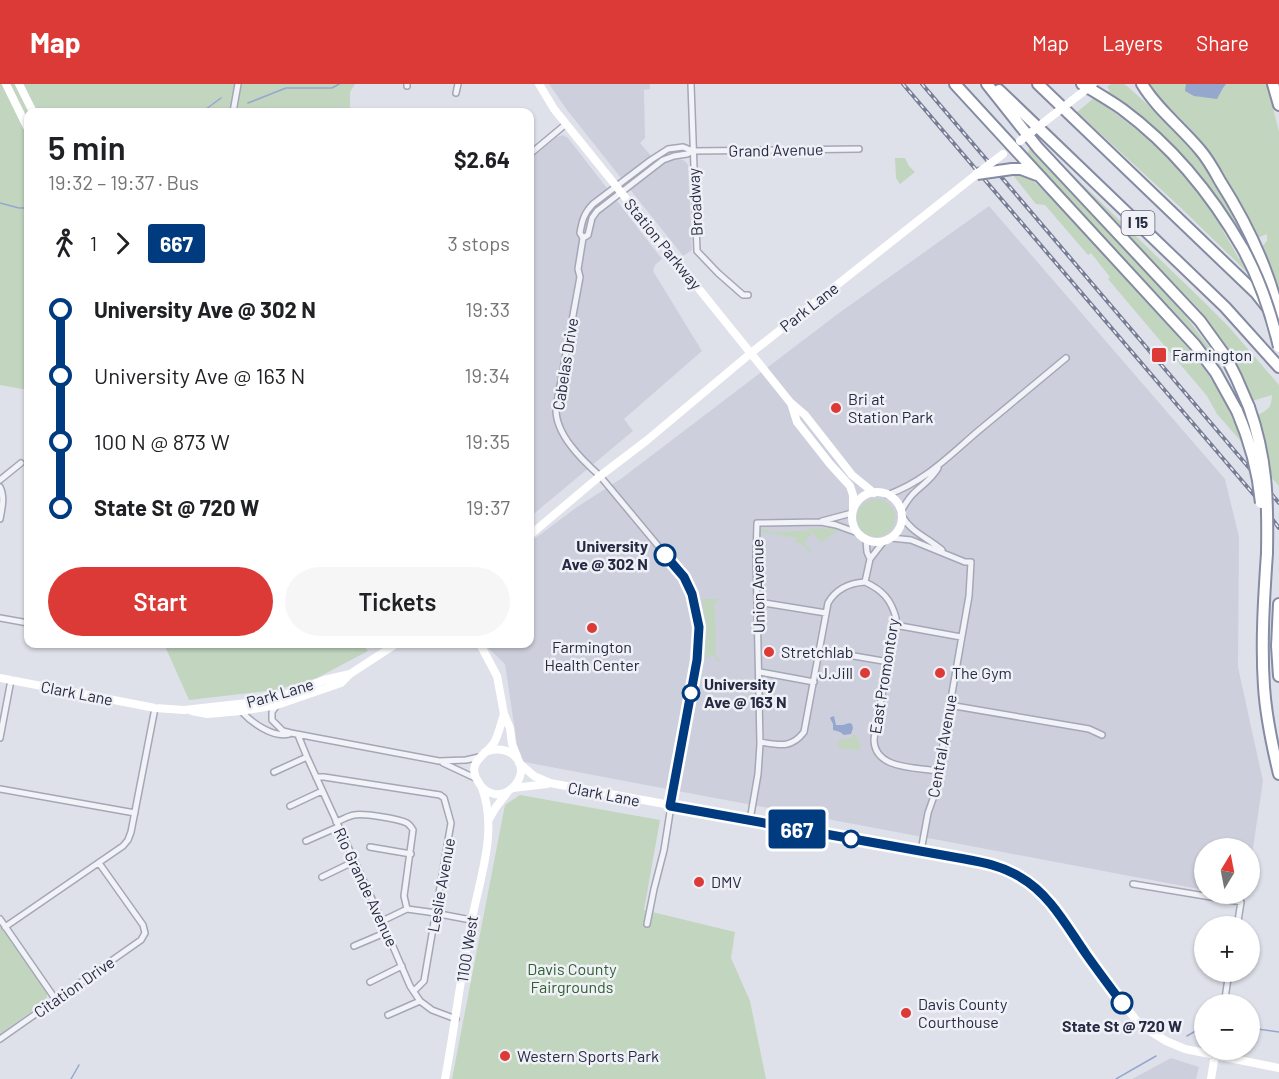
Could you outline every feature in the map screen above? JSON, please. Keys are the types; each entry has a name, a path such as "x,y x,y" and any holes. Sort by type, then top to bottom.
{"highway":[{"path":"955,84 1016,144 1040,176 1195,345 1216,373 1237,411 1257,472 1267,553"},
{"path":"987,84 1038,148 1200,321 1226,357 1249,407 1258,437 1266,481 1268,514 1264,689 1269,732 1279,774"},
{"name":"I 15","path":"993,84 1225,307 1279,367"},
{"name":"I 15","path":"1038,84 1256,293 1279,322"},
{"path":"1082,84 1122,110 1150,132 1185,166 1207,193 1243,249 1263,295 1279,347"},
{"path":"1132,84 1164,111"},
{"path":"1142,84 1202,152 1229,195 1254,243 1266,272 1279,315"},
{"path":"1274,84 1279,105"},
{"path":"977,174 1021,169 1040,176"},
{"path":"1279,604 1277,646 1279,676"}],"main road":[{"path":"6,84 24,121"},
{"path":"19,84 31,108"},
{"name":"Station Parkway","path":"539,84 554,110 790,402 805,415 852,475 874,493"},
{"name":"Park Lane","path":"534,532 751,353 1093,84"},
{"name":"Station Parkway","path":"790,402 798,422 850,486 853,495 853,510"},
{"path":"874,493 887,495 898,504 902,514 897,533 888,540 878,542 866,540 858,533 852,520 853,510 859,500 866,495 874,493"},
{"name":"Park Lane","path":"155,708 184,710 257,702 350,674 390,648"},
{"path":"482,648 497,676 504,714 518,760 519,776 510,790 495,794 482,788 476,778 475,767 482,755 496,740 504,714"},
{"path":"184,710 207,714 277,705 341,683 350,674"},
{"name":"Clark Lane","path":"0,678 155,708"},
{"path":"482,755 492,750 503,750 512,753 518,760"},
{"name":"Clark Lane","path":"518,760 534,776 550,783 978,861 1012,872 1032,884 1048,900 1137,1022 1166,1041 1194,1050"},
{"name":"Clark Lane","path":"510,790 550,783"},
{"name":"1100 West","path":"445,1079 471,920 485,857 489,819 486,797 482,788"},
{"name":"1100 West","path":"489,819 501,799 510,790"},
{"path":"1211,1079 1215,1060"},
{"name":"Clark Lane","path":"1245,1060 1279,1068"}],"street":[{"path":"233,108 238,84"},
{"path":"456,93 458,84"},
{"name":"Broadway","path":"691,84 697,251 742,295 748,295"},
{"path":"534,151 566,124"},
{"name":"Grand Avenue","path":"619,190 663,160 687,154 693,150 859,148"},
{"name":"Cabelas Drive","path":"619,190 594,214 588,235 583,238 578,269 580,277 556,417 558,426 565,437 684,577 692,594 699,627 697,660 664,850 647,924"},
{"path":"887,495 903,489 939,466 1066,358"},
{"path":"0,480 21,463"},
{"path":"902,514 914,494 934,475 939,466"},
{"path":"0,487 3,492 3,505 0,519"},
{"name":"Union Avenue","path":"821,522 853,510"},
{"name":"Central Avenue","path":"902,514 906,524 945,554"},
{"name":"Union Avenue","path":"750,820 758,774 760,742 757,523 821,522 858,533"},
{"path":"866,540 870,559"},
{"path":"760,742 784,745 796,740 804,732 828,603 840,589 865,582 870,559 888,540"},
{"name":"Central Avenue","path":"888,540 911,540 965,562 971,562 969,596 962,637 934,796 928,813 921,851"},
{"name":"East Promontory","path":"865,582 885,594 893,606 896,618 874,746 884,760 892,764 938,771"},
{"path":"758,602 826,613"},
{"path":"0,618 24,622"},
{"path":"895,625 962,637"},
{"path":"819,650 889,662"},
{"path":"760,672 814,682"},
{"path":"0,738 11,680"},
{"path":"277,705 272,712 272,720 283,731 439,761 476,778"},
{"path":"950,705 1089,729 1102,735"},
{"path":"5,927 99,863 128,840 155,708"},
{"path":"241,711 256,725 282,735 291,733"},
{"name":"Rio Grande Avenue","path":"298,735 337,825 420,1001"},
{"path":"439,761 466,760 482,755"},
{"path":"274,772 307,757"},
{"name":"Leslie Avenue","path":"316,777 440,795 444,798 451,823 424,981 414,991"},
{"path":"0,789 135,813"},
{"path":"290,806 322,791"},
{"path":"306,842 355,814 408,824 413,830 404,896 407,909"},
{"path":"370,847 411,854"},
{"path":"322,877 355,861"},
{"name":"Citation Drive","path":"0,1039 141,940 145,933 143,925 99,863"},
{"path":"1133,884 1241,902 1239,916"},
{"path":"382,921 407,909 471,920"},
{"path":"0,919 56,1000"},
{"path":"354,946 387,932"},
{"path":"370,982 402,966"},
{"path":"388,1016 420,1001 432,1010 456,1018"}],"shaded area":[{"path":"549,84 650,84 650,89 644,90 645,138 640,143 660,166 680,159 688,165 692,250 683,256"},
{"path":"563,135 568,138 662,259 655,265 653,271 702,351 624,419 633,431 534,514 534,156 557,137"},
{"path":"989,206 1225,479 1239,537 1238,667 1263,781 1254,838 1194,838 1194,888 524,762 517,745 505,664 488,648 534,648 534,539 577,507 622,478 839,313"},
{"path":"1171,1058 1199,1067 1196,1079 1132,1079"}],"green space":[{"path":"0,84 355,84 350,92 350,108 24,108 24,389 0,385"},
{"path":"1111,84 1124,84 1128,87 1181,137 1216,183 1242,232 1191,164 1156,129 1106,91 1110,91 1107,87"},
{"path":"1146,84 1267,84 1279,132 1279,298 1261,248 1267,241 1267,234 1257,238 1213,158 1189,127"},
{"path":"1094,98 1149,140 1181,171 1223,227 1222,229 1248,273 1077,112"},
{"path":"1030,148 1187,318 1211,349 1237,396 1234,398 1131,268 1028,156"},
{"path":"1053,156 1229,327 1279,385 1279,486 1272,478 1258,415 1269,408 1272,395 1252,401 1242,376 1224,343 1197,307"},
{"path":"895,158 905,158 915,172 900,184 896,178"},
{"path":"1012,174 1029,177 1047,194 1172,328 1213,383 1233,421 1236,421 1245,446 1217,414 1207,396 1108,279 1110,277 1091,253 1088,255 1045,205 1036,204"},
{"path":"876,499 889,505 895,518 889,531 876,537 863,531 857,518 863,505"},
{"path":"806,528 837,529 837,531 820,543 811,530"},
{"path":"764,529 774,532 810,531 812,535 804,541 811,551 808,552 805,546 796,542 796,538 762,532 761,536 758,536 759,532"},
{"path":"699,599 703,614 706,645 707,627 702,600 719,599 715,602 716,658 721,659 721,662 715,660 715,656 708,655 705,659 706,646 703,656 702,616"},
{"path":"166,648 365,648 368,651 317,678 276,690 189,700"},
{"path":"854,734 861,744 860,749 849,750 838,747 839,740 850,738"},
{"name":"Davis County Fairgrounds","path":"520,795 660,820 644,910 735,932 731,958 750,1001 766,1079 452,1079 505,805"},
{"path":"0,926 47,993 45,1002 1,1033 0,1033"}],"water":[{"path":"1186,84 1226,84 1217,99 1194,96 1185,91"},
{"path":"834,716 836,725 852,724 851,734 844,735 833,730 830,718"}],"waterway":[{"path":"248,103 286,88 332,88 339,84"},
{"path":"207,108 221,98"},
{"path":"0,203 24,208"},
{"path":"1260,1029 1279,1032"},
{"path":"1187,1036 1194,1032"},
{"path":"1116,1079 1156,1056"},
{"path":"71,1079 79,1065"}],"railway":[{"path":"903,84 1255,496 1279,528"},
{"path":"922,84 1279,503"}],"bus line":[{"name":"667","path":"665,555 684,577 692,594 699,627 697,660 670,806 1000,867 1022,877 1048,900 1122,1003"}],"place":[{"name":"Farmington","path":"1159,355"},
{"name":"Bri at Station Park","path":"836,408"},
{"name":"University Ave @ 302 N","path":"665,555"},
{"name":"Farmington Health Center","path":"592,628"},
{"name":"Stretchlab","path":"769,652"},
{"name":"J.Jill","path":"865,673"},
{"name":"The Gym","path":"940,673"},
{"name":"University Ave @ 163 N","path":"691,693"},
{"name":"DMV","path":"699,882"},
{"name":"State St @ 720 W","path":"1122,1003"},
{"name":"Davis County Courthouse","path":"906,1013"},
{"name":"Western Sports Park","path":"505,1056"}]}
